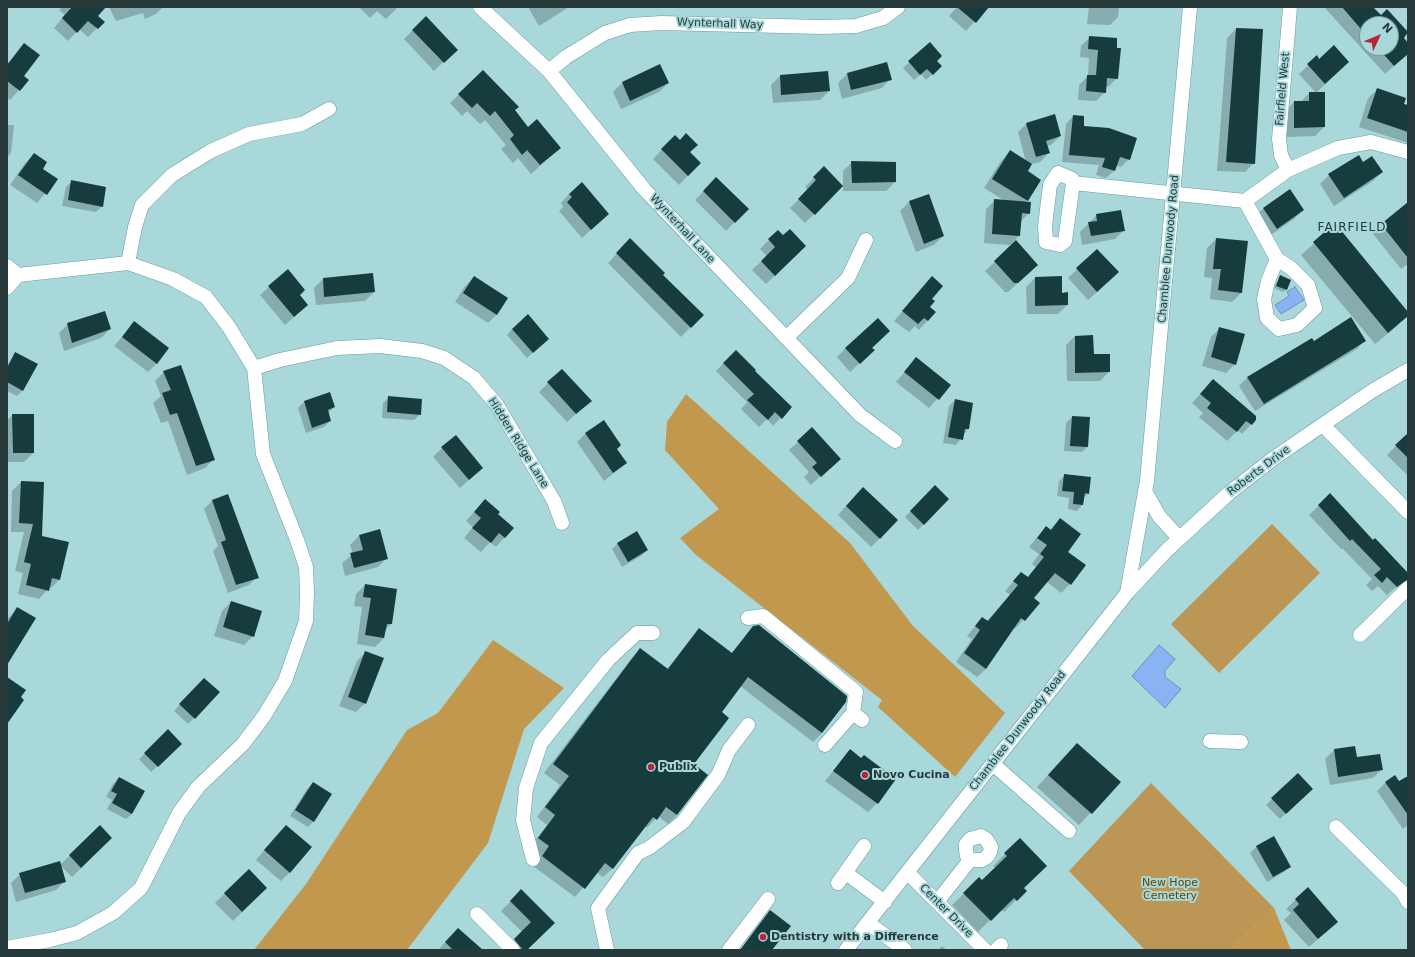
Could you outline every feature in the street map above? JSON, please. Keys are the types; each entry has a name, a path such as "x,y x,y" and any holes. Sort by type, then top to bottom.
{"street":[{"name":"Wynterhall Lane","path":"480,7 549,71 644,189 786,338 860,415 896,441"},
{"name":"Wynterhall Way","path":"549,71 566,57 605,33 630,25 661,22 822,27 856,26 884,18 898,7"},
{"name":"Chamblee Dunwoody Road","path":"846,950 1127,593 1145,491 1174,194 1190,7"},
{"name":"Fairfield West","path":"1288,170 1281,155 1279,139 1290,7"},
{"path":"128,263 135,227 142,205 172,175 212,151 248,134 302,124 329,109"},
{"path":"1073,183 1245,201 1288,170 1338,148 1371,142 1408,152"},
{"path":"1245,201 1277,259 1291,268 1308,285 1315,308 1297,325 1279,329 1267,318 1264,298 1268,281 1277,259"},
{"path":"786,338 848,278 866,240"},
{"path":"7,288 18,275 128,263 173,279 206,297 229,327 254,368 262,454 297,540 306,567 307,593 306,621 285,681 264,716 243,744 198,787 179,813 141,888 113,913 77,933 7,948"},
{"path":"7,266 18,275"},
{"name":"Hidden Ridge Lane","path":"254,368 280,360 337,348 380,346 422,351 444,358 474,378 497,405 554,501 562,523"},
{"name":"Roberts Drive","path":"1127,593 1179,538 1229,493 1274,458 1372,391 1408,370"},
{"path":"1323,425 1408,512"},
{"path":"1145,491 1159,516 1179,538"},
{"path":"1360,635 1408,588"},
{"path":"748,618 763,616 856,692 857,717 826,745"},
{"path":"533,859 523,820 526,788 541,743 608,660 637,633 653,633"},
{"path":"608,950 594,906 638,853 649,848 683,822 718,775 729,750 748,725"},
{"path":"1210,741 1241,742"},
{"path":"993,764 1069,831"},
{"path":"1336,827 1402,892 1408,902"},
{"path":"864,846 842,878 885,902"},
{"path":"937,902 970,860"},
{"name":"Center Drive","path":"908,873 985,950"},
{"path":"729,950 768,899"},
{"path":"477,914 513,950"},
{"path":"868,923 905,950"}],"green space":[{"path":"1272,524 1320,573 1219,673 1171,624"},
{"name":"New Hope Cemetery","path":"1151,783 1274,908 1230,950 1145,950 1069,871"}],"shaded area":[{"path":"686,394 850,543 913,626 1005,713 955,777 878,707 882,700 696,555 680,538 719,509 665,450 667,422"},
{"path":"493,640 564,688 524,729 488,843 407,950 254,950 306,884 407,730 438,713"},
{"path":"1274,908 1291,950 1230,950"}],"water":[{"path":"1295,287 1304,300 1281,314 1275,305 1289,296 1287,292"},
{"path":"1159,645 1175,659 1165,671 1165,677 1181,689 1165,708 1132,676"}],"building":[{"path":"72,7 106,7 98,16 105,22 98,29 88,21 77,33 62,18"},
{"path":"957,7 989,7 976,23"},
{"path":"1342,7 1373,7 1381,15 1387,9 1393,16 1359,16 1359,27"},
{"path":"426,16 458,50 444,63 412,30"},
{"path":"1399,22 1408,32 1404,38 1408,43 1408,54 1394,66 1385,56 1399,56"},
{"path":"1236,28 1263,29 1255,164 1226,162"},
{"path":"1089,36 1117,38 1117,48 1121,48 1118,79 1107,78 1106,93 1086,91 1087,75 1096,75 1098,50 1088,49"},
{"path":"930,42 942,56 937,61 942,66 933,75 927,69 920,75 908,61"},
{"path":"24,43 40,55 24,76 29,80 20,91 7,81 7,65"},
{"path":"1334,45 1349,62 1325,84 1307,64 1317,55 1319,59"},
{"path":"887,62 892,80 851,90 847,73"},
{"path":"660,64 669,83 630,101 622,82"},
{"path":"483,70 519,107 515,110 528,127 537,119 561,148 540,165 527,150 522,155 510,139 514,135 495,111 490,116 477,103 472,108 458,94"},
{"path":"828,71 830,91 781,95 780,75"},
{"path":"1377,88 1406,98 1404,104 1408,105 1408,132 1367,118"},
{"path":"1309,92 1325,92 1325,127 1294,128 1294,101 1309,101"},
{"path":"1055,114 1061,136 1046,141 1050,153 1036,157 1026,123"},
{"path":"1073,115 1084,116 1084,126 1109,128 1137,138 1130,160 1120,157 1115,171 1102,167 1105,158 1069,155"},
{"path":"686,133 698,145 690,152 701,163 688,176 661,149 675,135 680,140"},
{"path":"1010,150 1032,164 1028,171 1041,180 1028,201 992,179"},
{"path":"34,153 47,162 43,169 58,179 47,195 18,175"},
{"path":"1359,155 1363,162 1372,156 1383,172 1344,198 1328,174"},
{"path":"851,161 896,162 896,182 852,183"},
{"path":"824,166 843,186 815,215 798,199 816,180 813,177"},
{"path":"716,177 749,209 735,223 703,191"},
{"path":"71,180 106,187 103,207 68,200"},
{"path":"582,182 609,214 591,230 567,202 572,197 569,194"},
{"path":"1290,189 1304,210 1277,229 1263,208"},
{"path":"929,194 944,236 924,244 909,201"},
{"path":"994,199 1031,202 1030,214 1022,213 1020,236 992,234"},
{"path":"1408,202 1408,258 1381,224"},
{"path":"1121,210 1125,231 1091,236 1088,222 1097,221 1096,214"},
{"path":"1335,223 1408,312 1408,316 1388,333 1313,242"},
{"path":"790,229 806,246 775,276 761,261 775,247 768,239 778,230 783,235"},
{"path":"630,238 665,273 663,275 704,315 691,328 616,253"},
{"path":"1216,238 1248,241 1242,293 1218,290 1221,269 1213,269"},
{"path":"1016,240 1038,265 1018,283 1014,283 994,261"},
{"path":"1097,249 1119,272 1097,292 1076,268"},
{"path":"288,269 305,290 300,295 308,305 294,317 268,286"},
{"path":"373,273 375,292 324,297 323,278"},
{"path":"1280,275 1291,280 1287,290 1276,286"},
{"path":"474,276 508,298 497,315 463,293"},
{"path":"932,276 943,286 932,299 935,301 930,307 936,312 928,321 924,318 918,324 902,311"},
{"path":"1062,276 1062,293 1068,292 1068,305 1035,306 1035,277"},
{"path":"105,311 111,329 72,343 67,323"},
{"path":"528,314 549,339 533,353 512,329"},
{"path":"1351,317 1366,341 1264,404 1247,377 1312,338 1314,341"},
{"path":"878,318 890,331 872,348 875,350 860,364 845,348"},
{"path":"134,321 169,348 157,364 122,337"},
{"path":"1219,327 1245,334 1236,365 1211,357"},
{"path":"1093,335 1094,354 1110,354 1110,372 1075,373 1075,336"},
{"path":"736,350 792,407 782,419 775,412 768,420 747,400 754,394 723,363"},
{"path":"15,352 38,364 23,391 7,382 7,368"},
{"path":"916,357 951,385 939,400 904,372"},
{"path":"181,365 215,460 196,466 177,413 170,415 162,393 171,390 163,371"},
{"path":"562,369 592,401 576,414 547,382"},
{"path":"1213,379 1256,416 1256,420 1252,425 1246,421 1237,432 1207,408 1211,403 1200,394"},
{"path":"330,392 335,407 328,410 331,421 312,428 304,401"},
{"path":"388,396 422,399 421,415 387,412"},
{"path":"955,399 973,403 969,429 965,429 963,440 948,437"},
{"path":"12,414 34,414 34,453 13,453"},
{"path":"1072,416 1090,417 1088,447 1070,446"},
{"path":"604,420 621,445 617,449 627,463 613,473 585,433"},
{"path":"812,427 841,459 821,477 812,467 817,463 797,441"},
{"path":"1408,433 1408,458 1395,445"},
{"path":"456,435 483,468 469,480 441,447"},
{"path":"1064,474 1091,477 1089,494 1085,493 1083,505 1073,504 1074,492 1062,491"},
{"path":"21,481 44,482 42,536 69,542 60,580 52,578 49,591 26,585 31,564 24,562 33,524 19,523"},
{"path":"935,485 949,499 924,525 910,511"},
{"path":"863,487 898,520 880,539 846,506"},
{"path":"1330,493 1373,540 1375,538 1408,573 1407,580 1397,587 1387,577 1382,583 1374,575 1381,569 1352,539 1350,541 1318,505"},
{"path":"228,494 259,578 236,585 221,542 226,540 212,500"},
{"path":"485,499 500,512 498,514 514,528 505,538 499,533 491,543 472,528 481,518 474,512"},
{"path":"1060,518 1081,534 1068,552 1086,565 1071,585 1055,573 1034,598 1040,603 1025,621 1021,618 986,669 964,653 980,630 975,626 982,617 988,621 1018,585 1013,581 1021,572 1028,577 1044,557 1040,554 1047,545 1037,538 1046,526 1051,530"},
{"path":"380,529 388,559 354,568 350,553 363,550 359,535"},
{"path":"637,531 648,550 628,562 617,543"},
{"path":"365,584 397,589 392,624 387,624 384,638 365,635 371,598 363,597"},
{"path":"231,601 262,611 254,637 223,627"},
{"path":"17,607 36,618 7,665 7,624"},
{"path":"759,625 847,696 846,702 822,733 748,677 722,712 729,718 694,764 708,775 677,815 666,807 657,820 653,817 613,869 605,863 585,889 542,856 549,846 538,838 555,815 545,807 569,776 553,764 640,648 668,669 699,628 732,653 753,626"},
{"path":"365,651 384,658 366,704 348,697"},
{"path":"7,677 26,690 21,697 24,700 7,724"},
{"path":"204,678 220,692 195,719 179,704"},
{"path":"168,729 182,744 158,767 144,753"},
{"path":"1077,743 1121,782 1092,814 1048,775"},
{"path":"1355,746 1357,757 1380,754 1383,770 1338,777 1334,749"},
{"name":"Novo Cucina","path":"850,749 861,758 864,755 896,779 878,804 833,771"},
{"path":"1298,773 1313,789 1286,814 1271,798"},
{"path":"1395,775 1399,781 1408,776 1408,815 1385,782"},
{"path":"119,777 145,791 132,814 112,803 117,794 111,791"},
{"path":"313,782 332,794 314,822 295,810"},
{"path":"100,825 112,838 81,868 69,855"},
{"path":"286,825 312,847 290,873 264,850"},
{"path":"1274,836 1291,867 1273,877 1256,846"},
{"path":"1020,838 1047,866 1024,888 1027,891 1017,901 1014,898 991,921 963,893 979,877 982,880 1007,856 1004,853"},
{"path":"60,861 66,882 25,893 19,873"},
{"path":"249,869 267,888 242,912 224,893"},
{"path":"1308,887 1338,922 1318,939 1293,910 1299,904 1295,899"},
{"path":"521,889 555,923 527,950 523,950 514,939 531,922 510,901"},
{"name":"Dentistry with a Difference","path":"770,910 791,926 772,950 740,950"},
{"path":"458,928 483,950 453,950 445,942"}],"place":[{"name":"Publix","path":"651,767"},
{"name":"Novo Cucina","path":"865,775"},
{"name":"Dentistry with a Difference","path":"763,937"}],"district":[{"name":"FAIRFIELD","path":"1352,228"}]}
